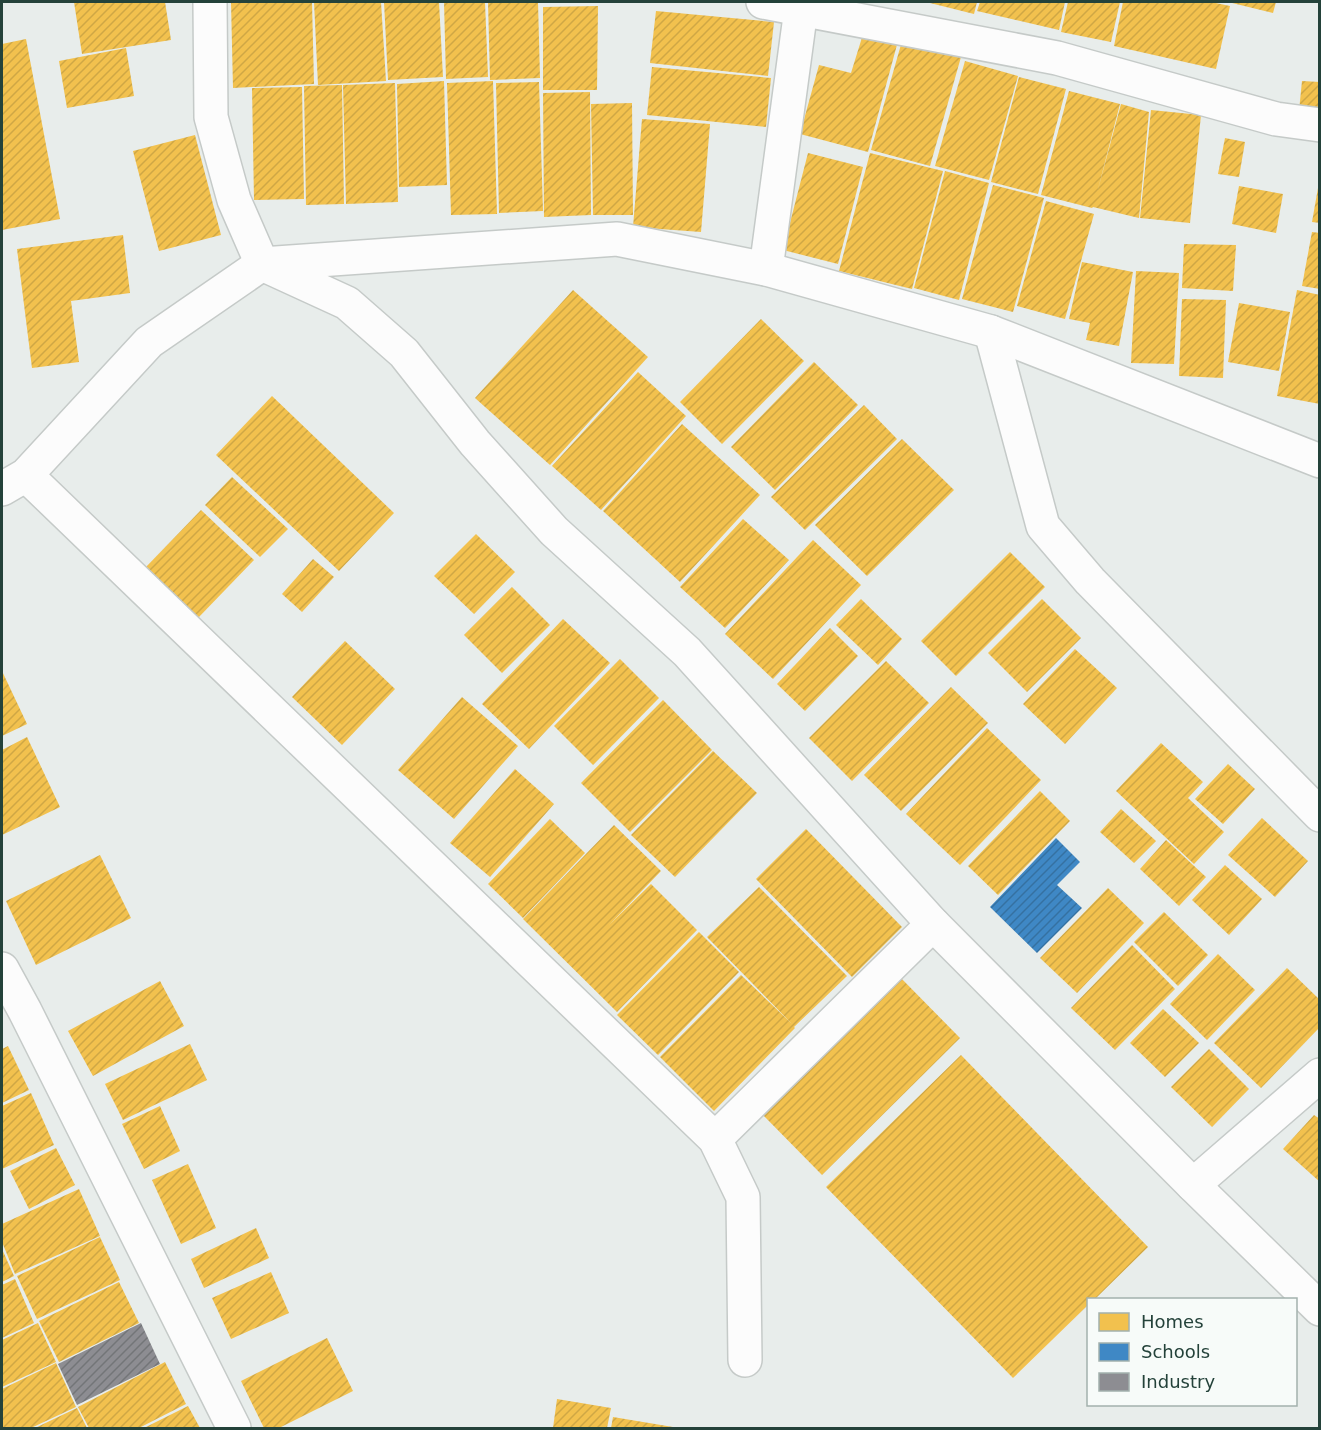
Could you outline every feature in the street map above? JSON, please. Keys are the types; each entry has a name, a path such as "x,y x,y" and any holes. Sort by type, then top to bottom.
{"street":[{"path":"210,2 211,117 234,200 262,264 347,303 404,353 475,443 554,531 687,652 933,924 1320,1309"},
{"path":"763,2 803,5 1057,58 1276,119 1320,125"},
{"path":"766,269 803,5"},
{"path":"745,1360 743,1197 715,1138 14,482 149,342 262,264 617,239 766,269 991,332 1320,461"},
{"path":"991,332 1043,526 1090,581 1320,815"},
{"path":"715,1138 933,924"},
{"path":"2,969 13,1016 234,1428"},
{"path":"1193,1185 1320,1076"}],"building: Homes":[{"path":"74,2 165,2 171,40 82,54"},
{"path":"231,2 312,2 314,84 233,88"},
{"path":"314,2 381,2 386,81 318,85"},
{"path":"384,2 439,2 443,77 388,80"},
{"path":"444,2 485,2 488,77 446,79"},
{"path":"488,2 538,2 540,78 490,80"},
{"path":"926,2 977,2 974,14"},
{"path":"980,2 1065,2 1059,30 977,11"},
{"path":"1068,2 1120,2 1111,42 1061,32"},
{"path":"1123,2 1211,2 1230,6 1216,69 1114,46"},
{"path":"1228,2 1276,2 1273,13"},
{"path":"598,6 597,90 543,90 543,7"},
{"path":"656,11 774,22 768,76 650,63"},
{"path":"864,31 898,41 868,152 800,134 819,65 851,73"},
{"path":"26,39 60,219 2,230 2,44"},
{"path":"902,41 961,57 930,166 871,150"},
{"path":"126,48 134,96 67,108 59,61"},
{"path":"965,61 1018,76 989,180 935,166"},
{"path":"652,67 771,78 766,127 647,115"},
{"path":"1019,77 1066,89 1038,194 991,182"},
{"path":"444,81 447,185 399,187 397,84"},
{"path":"493,81 497,214 451,215 447,83"},
{"path":"1302,81 1320,82 1320,113 1299,111"},
{"path":"539,82 543,211 499,213 496,83"},
{"path":"395,83 398,202 346,204 343,85"},
{"path":"342,85 344,204 306,205 304,86"},
{"path":"302,87 304,199 254,200 252,88"},
{"path":"1069,91 1120,104 1097,193 1121,104 1149,112 1139,218 1041,195"},
{"path":"590,92 591,215 544,217 543,93"},
{"path":"632,103 633,215 593,215 591,104"},
{"path":"1151,110 1201,115 1190,223 1140,218"},
{"path":"642,119 710,124 701,232 633,227"},
{"path":"195,135 221,235 159,251 133,151"},
{"path":"1225,138 1245,142 1239,177 1218,174"},
{"path":"808,153 863,167 838,264 783,250"},
{"path":"870,153 943,171 912,289 839,271"},
{"path":"945,171 989,183 959,300 914,288"},
{"path":"993,185 1044,198 1013,312 962,299"},
{"path":"1239,186 1283,194 1276,233 1232,224"},
{"path":"1318,188 1320,188 1320,223 1312,222"},
{"path":"1046,201 1094,214 1065,319 1017,306"},
{"path":"1312,232 1320,233 1320,289 1302,286"},
{"path":"123,235 130,293 71,301 79,362 32,368 17,249"},
{"path":"1184,244 1236,245 1233,291 1182,288"},
{"path":"1082,262 1133,272 1119,346 1086,340 1090,323 1069,319"},
{"path":"1136,271 1179,273 1174,364 1131,363"},
{"path":"573,290 648,357 550,465 475,398"},
{"path":"1297,290 1320,295 1320,404 1277,396"},
{"path":"1182,299 1226,300 1223,378 1179,376"},
{"path":"1239,303 1290,312 1279,371 1228,362"},
{"path":"761,319 804,361 722,444 680,402"},
{"path":"814,362 858,405 775,490 731,447"},
{"path":"638,372 686,416 601,510 552,466"},
{"path":"272,396 394,513 339,571 216,455"},
{"path":"864,405 897,439 805,530 771,497"},
{"path":"682,424 760,495 680,582 603,511"},
{"path":"902,439 954,490 867,576 815,525"},
{"path":"232,477 288,529 260,557 205,505"},
{"path":"201,510 254,560 198,618 145,568"},
{"path":"743,519 789,560 725,628 680,587"},
{"path":"476,534 515,572 474,614 434,576"},
{"path":"813,540 861,585 773,679 725,634"},
{"path":"1010,552 1045,587 956,676 921,641"},
{"path":"313,559 334,577 302,612 282,594"},
{"path":"512,587 550,625 502,673 464,635"},
{"path":"861,599 902,639 878,665 836,625"},
{"path":"1042,599 1081,638 1027,692 988,653"},
{"path":"563,619 610,663 529,749 482,704"},
{"path":"830,628 858,656 805,711 777,684"},
{"path":"345,641 395,689 342,745 292,697"},
{"path":"1075,649 1117,688 1065,744 1023,704"},
{"path":"620,659 659,698 593,765 554,726"},
{"path":"886,661 929,703 852,781 809,738"},
{"path":"2,671 27,724 2,736"},
{"path":"951,687 988,723 901,811 864,775"},
{"path":"462,697 518,746 454,819 398,770"},
{"path":"663,700 712,750 630,832 581,783"},
{"path":"987,728 1041,780 960,865 906,814"},
{"path":"27,737 60,807 2,835 2,750"},
{"path":"1161,743 1203,782 1188,798 1224,832 1194,864 1116,791"},
{"path":"713,751 757,793 675,877 631,835"},
{"path":"1228,764 1255,789 1223,824 1195,799"},
{"path":"515,769 554,804 490,877 450,843"},
{"path":"1040,791 1070,821 998,895 968,866"},
{"path":"1121,809 1156,841 1134,863 1100,832"},
{"path":"1262,818 1308,861 1275,897 1228,855"},
{"path":"550,819 585,853 523,918 488,884"},
{"path":"614,825 661,871 609,925 651,884 697,930 617,1012 523,919"},
{"path":"806,829 902,927 852,977 756,879"},
{"path":"1166,840 1206,877 1179,906 1140,869"},
{"path":"100,855 131,918 36,965 6,901"},
{"path":"1225,865 1262,899 1229,935 1192,900"},
{"path":"759,887 847,976 794,1027 714,1111 660,1057 741,975 792,1024 707,937"},
{"path":"1108,888 1144,923 1077,993 1040,958"},
{"path":"1164,912 1208,955 1178,986 1134,942"},
{"path":"699,932 739,972 658,1055 617,1015"},
{"path":"1132,945 1175,989 1115,1050 1071,1008"},
{"path":"1218,954 1255,990 1207,1040 1170,1004"},
{"path":"1287,968 1320,1000 1320,1027 1261,1088 1214,1043"},
{"path":"896,973 960,1038 822,1175 758,1110"},
{"path":"160,981 184,1026 93,1076 68,1031"},
{"path":"1163,1009 1199,1043 1165,1077 1130,1043"},
{"path":"190,1044 207,1080 123,1120 105,1084"},
{"path":"8,1046 29,1090 2,1103 2,1049"},
{"path":"1209,1049 1249,1089 1212,1127 1171,1087"},
{"path":"961,1055 1148,1247 1096,1298 1087,1298 1087,1306 1013,1378 826,1187"},
{"path":"31,1093 54,1145 2,1169 2,1106"},
{"path":"160,1106 180,1151 144,1169 122,1124"},
{"path":"1314,1115 1320,1119 1320,1182 1283,1149"},
{"path":"56,1148 75,1185 29,1209 10,1171"},
{"path":"188,1164 216,1228 181,1244 152,1180"},
{"path":"79,1189 100,1236 15,1274 2,1242 2,1224"},
{"path":"256,1228 269,1258 204,1288 191,1259"},
{"path":"100,1237 120,1280 37,1319 17,1276"},
{"path":"2,1249 14,1276 2,1282"},
{"path":"271,1272 289,1313 231,1339 212,1298"},
{"path":"15,1279 34,1323 2,1338 2,1285"},
{"path":"119,1282 139,1323 59,1362 39,1321"},
{"path":"38,1323 56,1362 2,1387 2,1340"},
{"path":"327,1338 353,1391 279,1428 264,1428 241,1381"},
{"path":"165,1362 186,1404 139,1428 89,1428 78,1407"},
{"path":"56,1363 76,1407 31,1428 2,1428 2,1389"},
{"path":"557,1399 611,1408 607,1428 553,1428"},
{"path":"188,1406 200,1428 144,1428"},
{"path":"77,1408 87,1428 35,1428"},
{"path":"613,1417 673,1427 673,1428 611,1428"}],"building: Schools":[{"path":"1056,838 1080,862 1057,885 1082,908 1037,953 990,907"}],"building: Industry":[{"path":"141,1323 160,1364 77,1405 58,1364"}]}
